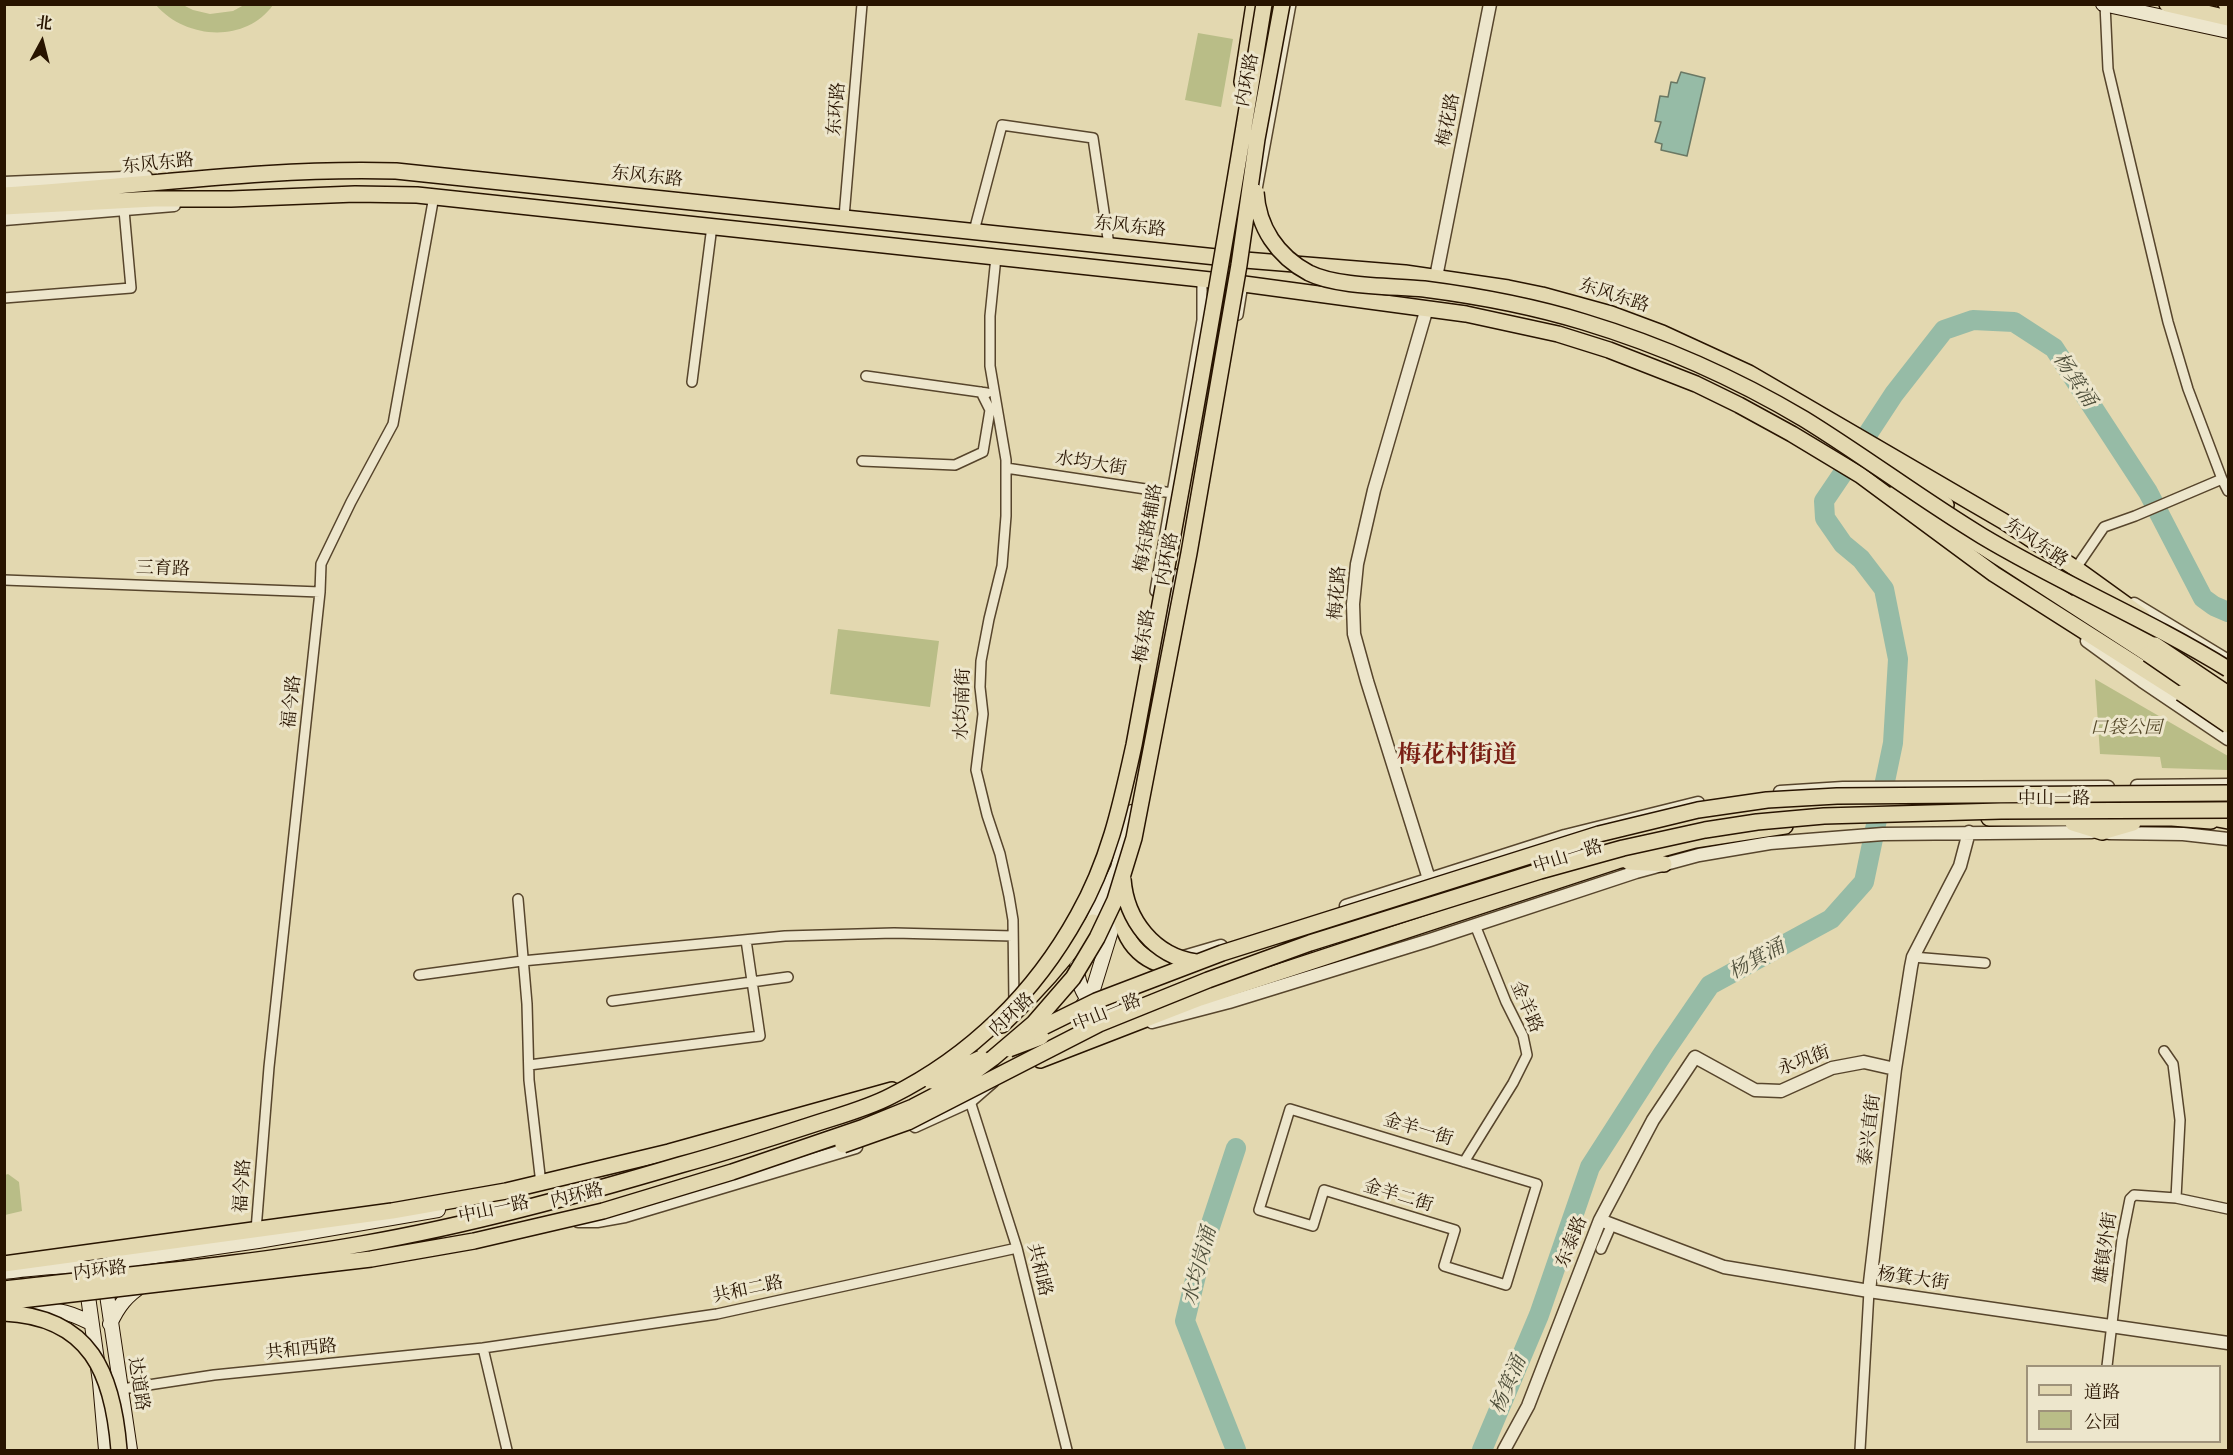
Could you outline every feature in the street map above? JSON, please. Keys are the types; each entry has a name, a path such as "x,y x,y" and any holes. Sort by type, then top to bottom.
{"main road":[{"path":"1204,366 1220,207 1254,4"},
{"name":"内环路","path":"4,1289 309,1252 448,1228 517,1211 698,1160 839,1116 890,1097 964,1051 990,1029 1028,990 1069,931 1092,889 1113,836 1142,703 1204,366 1264,4"},
{"path":"1235,258 1272,4"},
{"path":"1235,258 1281,4"},
{"path":"1281,4 1256,192 1263,226 1275,246 1294,264 1307,272 1329,280 1447,292 1548,312 1616,332 1684,358 1744,386 1803,419 2011,553 2154,626 2229,669"},
{"name":"内环路","path":"4,1302 334,1264 492,1237 603,1211 732,1172 864,1127 920,1104 959,1083 1000,1052 1048,1008 1073,978 1107,918 1120,885 1140,816 1215,406 1257,139 1281,4"},
{"path":"2167,4 2229,18"},
{"path":"2104,5 2229,31"},
{"name":"东风东路","path":"4,195 136,186 231,175 334,171 406,172 1235,258 1373,270 1436,277 1542,295 1611,314 1662,333 1749,373 1870,446 1956,513 2152,649"},
{"name":"东风东路","path":"4,207 126,200 364,194 434,196 1236,283 1427,308 1537,328 1651,366 1696,384 1747,409 2152,649"},
{"name":"梅东路","path":"1092,1006 1078,981 1077,964 1082,944 1109,890 1124,848 1146,739 1215,320 1213,304 1202,279"},
{"name":"梅东路","path":"1092,1006 1119,905 1161,692 1182,550 1236,283"},
{"path":"1870,446 1994,516 2076,568 2229,681"},
{"path":"1860,475 1977,562 2229,725"},
{"path":"2152,649 2229,694"},
{"path":"2152,649 2229,709"},
{"path":"1142,703 1123,869 1125,891 1132,914 1140,928 1158,947 1168,953 1189,961 1206,963 1237,962 1310,943"},
{"path":"2074,786 2074,806"},
{"path":"890,1097 956,1070 1096,1001 1200,960 1511,861 1662,817 1734,804 1837,796 2229,793"},
{"name":"中山一路","path":"4,1264 392,1211 506,1191 541,1184 797,1117 950,1072 1041,1037 1092,1006 1622,838 1681,825 1745,815 1801,810 1877,821 2074,806 2173,807 2229,811"},
{"path":"732,1172 832,1148 897,1126 1099,1024 1147,1003 1310,943 1565,863 1705,830 1757,822 1850,815 2152,814 2229,811"},
{"path":"1622,838 1646,814"},
{"path":"2058,819 2102,832 2152,814 2229,822"},
{"name":"中山一路","path":"4,1297 363,1255 462,1238 550,1218 783,1152 930,1101 1254,980 1617,861 1681,843 1739,832 1808,824 2058,819 2152,814"},
{"path":"1617,861 1664,864"},
{"path":"1429,879 1476,883"},
{"path":"1119,905 1125,934 1131,945 1143,956 1181,969 1210,969"},
{"path":"950,1072 1014,1014 1060,967 1093,922"},
{"path":"930,1101 970,1073 1092,1006 1103,1020 1127,1026"},
{"path":"87,1287 88,1280 96,1271 105,1265 117,1262 258,1242 398,1218 506,1191"},
{"name":"达道路","path":"117,1262 112,1284 110,1324 130,1450"},
{"path":"4,1272 68,1267 88,1268 96,1271 112,1284"},
{"path":"110,1324 115,1312 134,1290 157,1279"},
{"name":"达道路","path":"87,1287 100,1382 106,1450"},
{"path":"4,1314 58,1310 68,1312 91,1323"},
{"path":"4,1314 28,1315 54,1323 75,1336 88,1349 108,1384 116,1419 119,1450"}],"street":[{"name":"东环路","path":"844,217 862,4"},
{"path":"1235,258 1291,4"},
{"name":"梅花路","path":"1436,277 1490,4"},
{"path":"2104,5 2108,69 2168,322 2188,389 2222,479 2229,491"},
{"path":"974,231 1002,125 1093,138 1109,245"},
{"path":"4,183 115,177 231,175"},
{"name":"福今路","path":"256,1230 269,1066 320,592 321,564 393,424 434,196"},
{"path":"4,219 231,199"},
{"path":"4,298 131,288 124,210"},
{"path":"692,381 711,226"},
{"name":"水均南街","path":"996,257 989,340 990,366 1006,468 1006,516 1002,566 988,620 981,661 980,687 983,714 976,770 980,792 1000,854 1011,912 1014,1014"},
{"name":"梅东路辅路","path":"1093,922 1151,618 1202,320 1202,279"},
{"name":"梅花路","path":"1427,308 1374,490 1359,555 1353,604 1357,647 1429,879"},
{"path":"866,376 996,394"},
{"path":"862,461 955,465 983,452 990,410 981,392"},
{"name":"水均大街","path":"1006,468 1172,493"},
{"path":"2076,568 2104,527 2222,479"},
{"name":"三育路","path":"4,580 320,592"},
{"path":"2097,583 2229,661"},
{"path":"2029,597 2135,676 2229,740"},
{"path":"1151,618 1166,620"},
{"path":"2181,693 2200,687 2206,680 2210,668"},
{"path":"1143,956 1162,960 1182,958 1565,836 1646,814 1702,802 1812,790 1892,787 2229,785"},
{"path":"1127,1026 1178,1016 1229,1002 1664,864 1877,821 1969,832 2102,832 2195,835 2229,839"},
{"name":"泰兴直街","path":"1861,1448 1869,1291 1895,1069 1913,957 1960,866 1969,832"},
{"path":"1429,879 1494,902"},
{"path":"1384,938 1419,902 1429,879"},
{"path":"518,899 527,1004 529,1065 541,1184"},
{"name":"金羊路","path":"1464,1161 1513,1083 1527,1055 1523,1036 1506,1002 1475,925"},
{"path":"419,975 522,961 785,936 894,933 1013,936"},
{"path":"529,1065 760,1036 746,940"},
{"path":"1913,957 1985,963"},
{"path":"612,1000 788,977"},
{"path":"2164,1051 2173,1064 2180,1120 2176,1198"},
{"name":"永巩街","path":"1695,1057 1755,1090 1781,1090 1832,1068 1864,1062 1895,1069"},
{"name":"东泰路","path":"1504,1450 1528,1406 1606,1223 1653,1120 1695,1057"},
{"path":"550,1218 573,1221 609,1220 834,1153 914,1126 970,1101 998,1076"},
{"name":"共和路","path":"970,1101 1017,1248 1067,1450"},
{"name":"金羊一街","path":"1259,1210 1290,1109 1464,1161 1537,1184 1506,1285"},
{"path":"783,1152 834,1153"},
{"name":"金羊二街","path":"1259,1210 1313,1227 1324,1190 1455,1230 1444,1266 1506,1285"},
{"name":"雄镇外街","path":"2107,1365 2122,1239 2130,1199 2134,1195 2176,1198 2229,1209"},
{"path":"1601,1249 1606,1223"},
{"name":"杨箕大街","path":"1606,1223 1724,1267 1869,1291 2229,1343"},
{"name":"共和二路","path":"483,1348 717,1314 1017,1248"},
{"path":"483,1348 507,1450"},
{"name":"共和西路","path":"122,1389 214,1375 483,1348"}],"green space":[{"path":"156,5 183,5 210,14 233,11 244,5 273,5 261,18 247,26 231,31 215,32 183,25"},
{"path":"1198,33 1233,39 1221,107 1185,100"},
{"path":"838,629 939,641 930,707 830,694"},
{"name":"口袋公园","path":"2095,679 2228,756 2228,770 2162,768 2160,757 2100,754"},
{"path":"8,1174 19,1182 22,1211 5,1215 5,1175"}],"shaded area":[{"path":"1681,72 1705,78 1687,156 1661,150 1662,144 1655,142 1661,122 1655,121 1660,96 1668,97 1671,82 1677,83"}],"waterway":[{"name":"杨箕涌","path":"1850,461 1894,394 1944,330 1973,320 2014,322 2054,348 2148,492 2203,598 2228,612"},
{"name":"杨箕涌","path":"1482,1450 1539,1315 1590,1167 1662,1055 1710,985 1831,919 1864,882 1893,743 1898,659 1884,589 1861,559 1843,544 1825,518 1824,501 1843,473"},
{"name":"水均岗涌","path":"1236,1148 1202,1251 1185,1321 1236,1450"}],"district":[{"name":"梅花村街道","path":"1457,756"}]}
